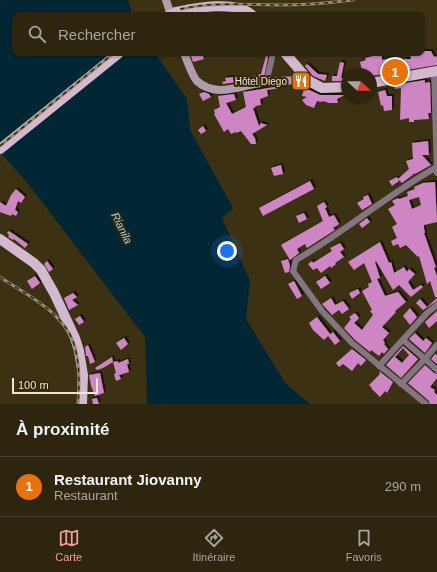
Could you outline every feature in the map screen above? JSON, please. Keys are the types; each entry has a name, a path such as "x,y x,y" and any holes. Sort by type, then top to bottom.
{"main road":[{"path":"181,12 207,6 238,8 248,12"},
{"path":"0,149 115,56"},
{"path":"288,56 309,81 322,88 341,87"},
{"path":"377,82 435,71"},
{"path":"0,239 34,263 41,270 54,293 75,338 79,351 83,375 82,404"}],"street":[{"path":"166,0 171,12"},
{"path":"185,56 196,80 209,89 236,89 259,83 292,79 309,81"},
{"path":"269,82 268,75 272,56"},
{"path":"426,404 352,343 334,324 293,271 296,260 320,246 363,215 437,169 435,71"},
{"path":"379,366 426,313 437,305"},
{"path":"403,340 437,370"},
{"path":"401,384 437,345"}],"water":[{"name":"Rianila","path":"0,0 128,0 132,12 12,12 12,56 157,56 187,99 190,130 233,208 222,218 250,281 246,319 285,383 310,404 147,404 145,337 29,185 0,152"}],"building":[{"path":"425,51 431,51 434,57 436,56 437,58 437,65 377,75 377,68 362,68 360,62 366,60 365,58 382,56 382,60 391,58 393,67 404,65 404,59 411,59 410,56 425,56"},
{"path":"191,56 203,56 204,59 193,62"},
{"path":"266,56 268,57 264,77 253,79 255,78 254,76 261,74"},
{"path":"340,62 344,63 343,68 341,68 341,81 332,81 332,76 337,76"},
{"path":"307,64 318,74 327,75 325,81 313,76 305,66"},
{"path":"233,77 233,80 237,79 237,82 223,84 222,82 226,81 225,78"},
{"path":"425,80 425,83 430,82 431,113 428,113 429,119 414,120 414,122 409,122 409,118 400,120 401,88 395,89 394,85"},
{"path":"281,86 281,88 267,90 268,96 260,99 261,105 253,108 259,126 261,123 267,125 252,134 255,138 256,144 251,144 241,131 231,134 228,129 224,132 214,114 214,110 220,107 218,96 234,94 236,100 226,103 232,114 246,107 243,92"},
{"path":"304,89 307,89 320,95 341,95 341,97 337,99 338,103 317,101 314,108 306,105 302,100 307,97 302,96"},
{"path":"385,90 387,96 392,96 392,110 384,111 383,105 381,106 378,92"},
{"path":"204,92 209,94 211,97 203,101 199,94"},
{"path":"203,126 206,131 201,134 198,130"},
{"path":"428,141 429,155 422,155 431,165 415,173 402,183 398,179 409,169 406,161 413,159 412,143"},
{"path":"281,165 283,174 274,176 271,168"},
{"path":"397,177 399,181 392,186 389,181"},
{"path":"310,181 314,189 263,216 259,208"},
{"path":"435,182 437,222 424,225 424,233 436,267 434,268 437,276 437,297 435,297 430,281 427,284 419,256 418,257 406,245 400,248 398,244 393,246 391,241 397,238 392,227 397,224 388,209 395,205 392,201 408,196 407,192 415,189 414,187 423,183","holes":["419,197 421,205 412,209 409,200"]},
{"path":"16,189 25,197 21,203 18,201 15,210 18,212 16,216 12,214 11,216 0,212 0,202 6,206 11,195"},
{"path":"368,195 372,204 362,210 357,203 364,199 363,197"},
{"path":"324,202 327,207 325,208 329,217 334,215 339,224 333,228 335,230 307,248 305,244 297,249 299,253 290,260 281,245 323,221 317,206"},
{"path":"304,213 307,219 299,223 296,216"},
{"path":"367,218 370,222 362,228 359,224"},
{"path":"9,231 28,244 25,248 14,239 13,240 8,237 9,235 7,233"},
{"path":"380,242 389,263 391,262 394,273 404,267 407,272 409,269 415,274 408,282 413,290 421,285 423,287 411,297 399,285 393,290 376,261 375,262 380,278 377,279 385,296 398,292 406,302 395,311 396,312 382,327 389,333 383,340 388,349 384,354 382,352 379,356 371,350 370,352 355,340 344,328 351,319 349,317 355,313 359,318 354,323 362,330 373,315 362,291 369,287 368,284 372,282 364,263 354,270 348,262"},
{"path":"340,243 344,249 340,252 344,257 335,263 336,264 331,268 330,266 321,273 317,268 313,270 308,264 312,261 313,263 332,251 330,248"},
{"path":"288,259 290,266 289,272 285,273 281,261"},
{"path":"47,261 53,269 49,272 44,264"},
{"path":"35,276 40,283 32,289 27,281"},
{"path":"325,276 330,283 321,289 316,282"},
{"path":"294,281 302,296 297,299 288,284"},
{"path":"358,289 360,293 352,299 349,293"},
{"path":"73,293 77,297 72,300 78,305 69,310 64,298"},
{"path":"331,298 335,305 343,301 349,309 342,314 339,310 332,315 322,304"},
{"path":"437,298 437,301 423,310 416,303 420,299 427,307"},
{"path":"410,308 417,317 410,325 403,316"},
{"path":"437,311 437,321 429,328 425,322"},
{"path":"80,316 84,322 79,325 75,319"},
{"path":"317,317 330,334 329,335 333,332 340,341 335,345 328,336 324,340 313,330 309,323"},
{"path":"415,333 423,341 426,338 432,343 425,353 409,339"},
{"path":"124,338 128,344 121,350 116,343"},
{"path":"88,345 95,362 90,364 88,356 86,356 85,347"},
{"path":"403,346 418,359 401,378 386,365","holes":["403,348 409,355 402,363 395,357"]},
{"path":"352,349 366,360 361,366 358,363 352,371 343,364 339,367 336,363"},
{"path":"435,354 437,355 437,364 431,359"},
{"path":"112,357 113,362 97,370 95,368"},
{"path":"128,359 129,364 127,364 129,372 119,375 121,379 116,381 114,374 116,373 113,362 118,361 118,363"},
{"path":"425,365 437,374 437,378 430,387 435,390 434,392 437,395 437,404 430,404 429,401 408,383"},
{"path":"379,371 393,382 387,393 385,391 380,397 369,385 380,374"},
{"path":"100,373 104,393 95,396 89,375"},
{"path":"97,398 99,404 93,404 92,399"}],"railway":[{"path":"171,12 190,7 220,4 299,5 353,0"},
{"path":"0,146 110,56"},
{"path":"0,277 46,308 57,317 65,327 72,339 76,352 79,378 78,404"}],"place":[{"name":"Restaurant Jiovanny","path":"395,72"},
{"name":"Hôtel Diego","path":"301,81"}]}
